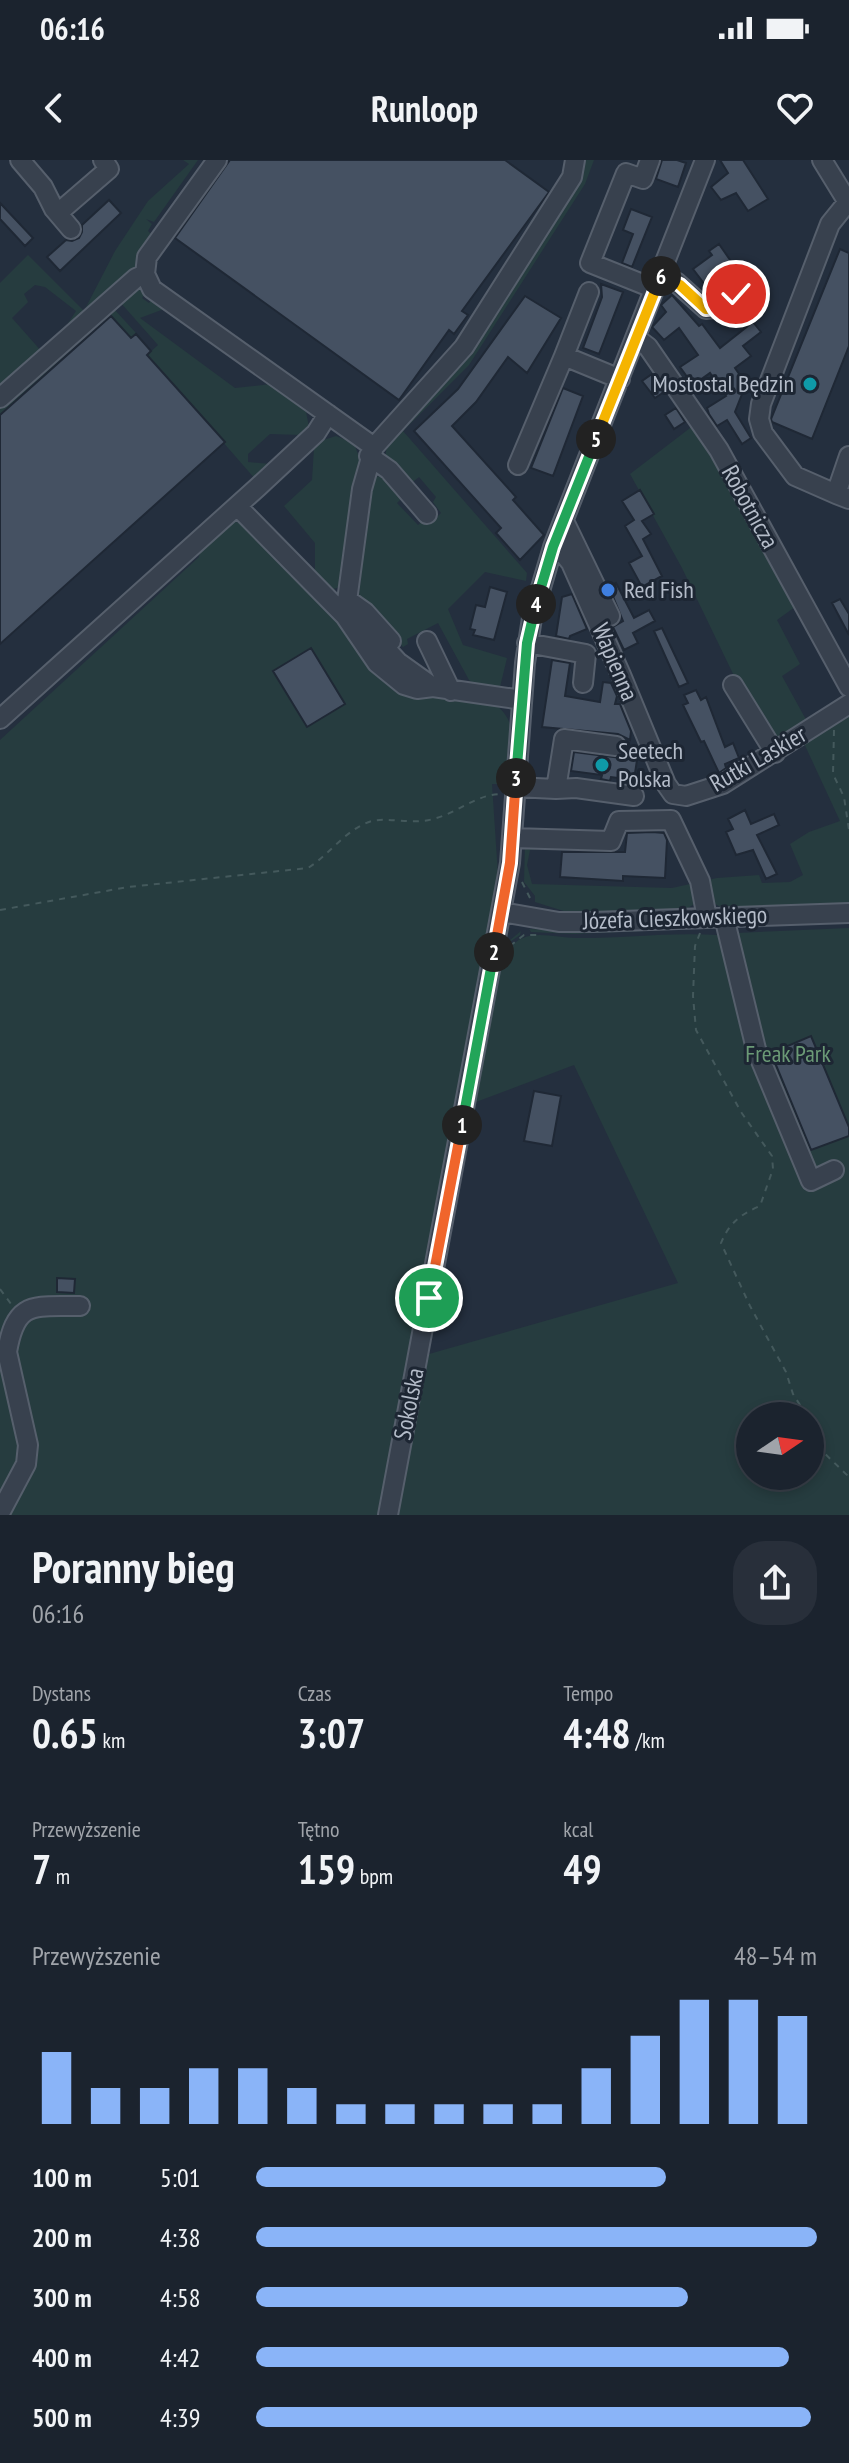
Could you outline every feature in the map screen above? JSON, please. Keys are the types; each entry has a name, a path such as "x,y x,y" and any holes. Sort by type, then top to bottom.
{"street":[{"path":"20,160 43,187 71,229"},
{"path":"58,213 109,169 103,160"},
{"path":"217,160 147,257 145,274 152,289 328,414 389,470 427,514"},
{"path":"346,608 371,452 464,347 572,177 575,160"},
{"path":"650,160 643,179 626,173 590,263 680,285 706,309 715,308 736,294"},
{"name":"Sokolska","path":"388,1515 513,838 527,643 553,547 705,160"},
{"path":"822,160 848,204 830,224 761,404 759,419 763,433 795,476 842,496 849,456"},
{"path":"0,398 136,278 145,274"},
{"path":"518,465 589,292"},
{"name":"Robotnicza","path":"636,338 648,347 719,450 849,687"},
{"path":"564,356 620,379"},
{"path":"0,719 316,433 328,414"},
{"path":"237,506 346,608 365,612 442,689 522,700"},
{"path":"564,521 610,616"},
{"name":"Wapienna","path":"553,547 571,563 666,784"},
{"path":"427,641 442,689"},
{"path":"527,643 586,654 583,683"},
{"path":"733,685 775,753"},
{"name":"Rutki Laskier","path":"666,784 673,794 686,796 723,784 842,709"},
{"path":"556,789 564,739 616,746"},
{"path":"515,790 576,788 634,796"},
{"path":"513,838 611,841 619,821 671,820 700,881 710,922 756,1049 811,1181 834,1170"},
{"name":"Józefa Cieszkowskiego","path":"501,912 559,922 710,922 849,913"},
{"path":"0,1513 26,1464 28,1445 7,1352 17,1320 25,1310 34,1307 80,1306"}],"path":[{"path":"842,709 833,774 844,797 849,830"},
{"path":"0,910 128,887 308,868 324,858 353,831 374,821 409,823 434,819 486,794 515,790"},
{"path":"710,922 695,946 693,996 696,1030 741,1112 772,1156 773,1169 760,1206 742,1214 727,1229 721,1243 798,1402"},
{"path":"0,1289 11,1303 17,1320"},
{"path":"824,1453 849,1477"}],"green space":[{"path":"183,160 198,160 154,222 146,219 152,224 148,231 154,237 138,268 61,338 55,336 76,311 45,287 35,285 24,294 28,302 12,318 43,353 0,392 0,283 28,255 84,311 115,251 148,201 189,164"},
{"path":"584,160 594,160 585,184 469,365 403,431 527,573 526,581 485,572 448,609 463,645 507,658 500,687 477,687 469,680 438,623 407,639 408,644 403,647 362,603 359,595 371,481 373,477 382,476 404,496 397,503 418,525 433,512 437,517 441,513 433,502 436,497 419,477 409,485 385,458 387,446 474,342 479,345 476,340 579,178"},
{"path":"131,288 146,292 142,298 149,303 152,299 164,309 140,318 235,388 271,384 306,412 309,427 301,435 270,434 248,454 248,462 271,464 256,480 147,355 158,345 120,302"},
{"path":"114,309 136,333 131,338 110,315 0,414 0,403"},
{"path":"694,425 799,604 777,620 800,664 782,676 809,725 777,744 736,680 682,568 630,474"},
{"path":"336,436 354,443 360,460 347,578 337,588 329,590 315,573 315,543 284,506 312,480 317,442"},
{"path":"235,522 250,527 404,694 493,703 502,710 512,729 511,784 492,784 499,890 382,1515 0,1515 0,740 199,557 212,536"},
{"path":"849,711 849,906 727,910 696,893 694,904 684,911 585,914 570,913 535,902 535,896 524,882 525,842 540,844 538,849 530,850 527,865 532,884 672,888 717,878 759,875 762,883 790,882 803,875 790,844 809,832 840,821 802,739"},
{"path":"849,920 574,934 531,932 529,929 575,930"},
{"name":"Freak Park","path":"849,928 849,1515 398,1515 429,1354 678,1283 574,1065 476,1102 504,945 521,931 507,944 503,956 507,956 517,941 536,935 579,938 718,935 720,946 729,946 736,933"}],"building":[{"path":"230,160 505,160 549,192 462,311 468,315 454,334 449,330 399,400 175,238"},
{"path":"662,160 686,163 678,187 656,179"},
{"path":"720,160 743,160 768,199 748,211 736,193 721,200 711,187 728,173"},
{"path":"109,200 121,213 60,271 47,257 66,240 79,238 82,225"},
{"path":"0,203 33,238 25,246 0,219"},
{"path":"631,209 652,217 632,267 622,263 633,234 623,230"},
{"path":"719,244 737,270 709,290 693,269 712,255 709,251"},
{"name":"Mostostal Będzin","path":"840,249 849,253 849,346 812,439 771,419"},
{"path":"601,284 623,292 599,354 583,348 602,297"},
{"path":"672,295 699,326 702,324 720,348 753,322 761,332 743,346 751,356 735,368 746,384 735,412 751,438 742,444 727,420 717,426 709,414 707,408 726,396 710,373 693,385 680,367 698,355 679,328 664,340 652,327 666,312 661,305"},
{"path":"525,296 561,318 527,373 508,357 476,402 452,426 516,497 513,500 544,535 520,560 496,533 501,528 414,431 458,389"},
{"path":"111,316 131,338 136,334 151,351 147,355 225,442 0,644 0,415"},
{"path":"652,374 664,392 655,398 642,381"},
{"path":"563,388 583,396 553,476 531,468"},
{"path":"676,408 685,422 674,429 665,415"},
{"path":"640,490 654,514 642,521 651,534 643,539 662,576 642,587 629,563 642,556 625,526 634,520 622,501"},
{"path":"616,583 634,618 649,610 655,621 633,633 638,643 624,650 613,627 623,621 609,587"},
{"path":"490,587 507,592 494,640 473,635 475,630 470,629 476,605 485,607"},
{"path":"572,594 587,629 569,639 556,636 562,597"},
{"path":"840,599 849,614 849,635 832,603"},
{"path":"662,628 688,683 679,687 654,631"},
{"path":"311,648 345,704 307,727 273,671"},
{"path":"552,660 570,663 565,696 600,702 603,682 611,683 617,696 615,704 620,704 631,731 630,740 618,734 542,727"},
{"path":"696,690 701,700 706,697 725,747 733,743 739,758 725,764 726,768 719,773 683,705 688,703 684,695"},
{"name":"Seetech Polska","path":"574,752 637,760 634,780 611,777 610,781 601,779 602,775 571,771"},
{"path":"745,810 751,824 774,814 779,825 757,835 777,874 766,879 753,850 736,855 726,832 733,829 728,819"},
{"path":"627,833 664,833 667,840 665,878 623,876 623,881 560,877 562,852 625,852"},
{"path":"811,1036 849,1127 849,1136 811,1150 771,1053"},
{"path":"534,1091 561,1096 552,1146 524,1141"},
{"path":"57,1278 75,1279 74,1293 57,1292"}],"place":[{"name":"Mostostal Będzin","path":"810,384"},
{"name":"Red Fish","path":"608,590"},
{"name":"Seetech Polska","path":"602,765"}],"route":[{"path":"429,1298 510,863 527,643 542,581 660,276 676,282 706,309 715,308 736,294"}]}
